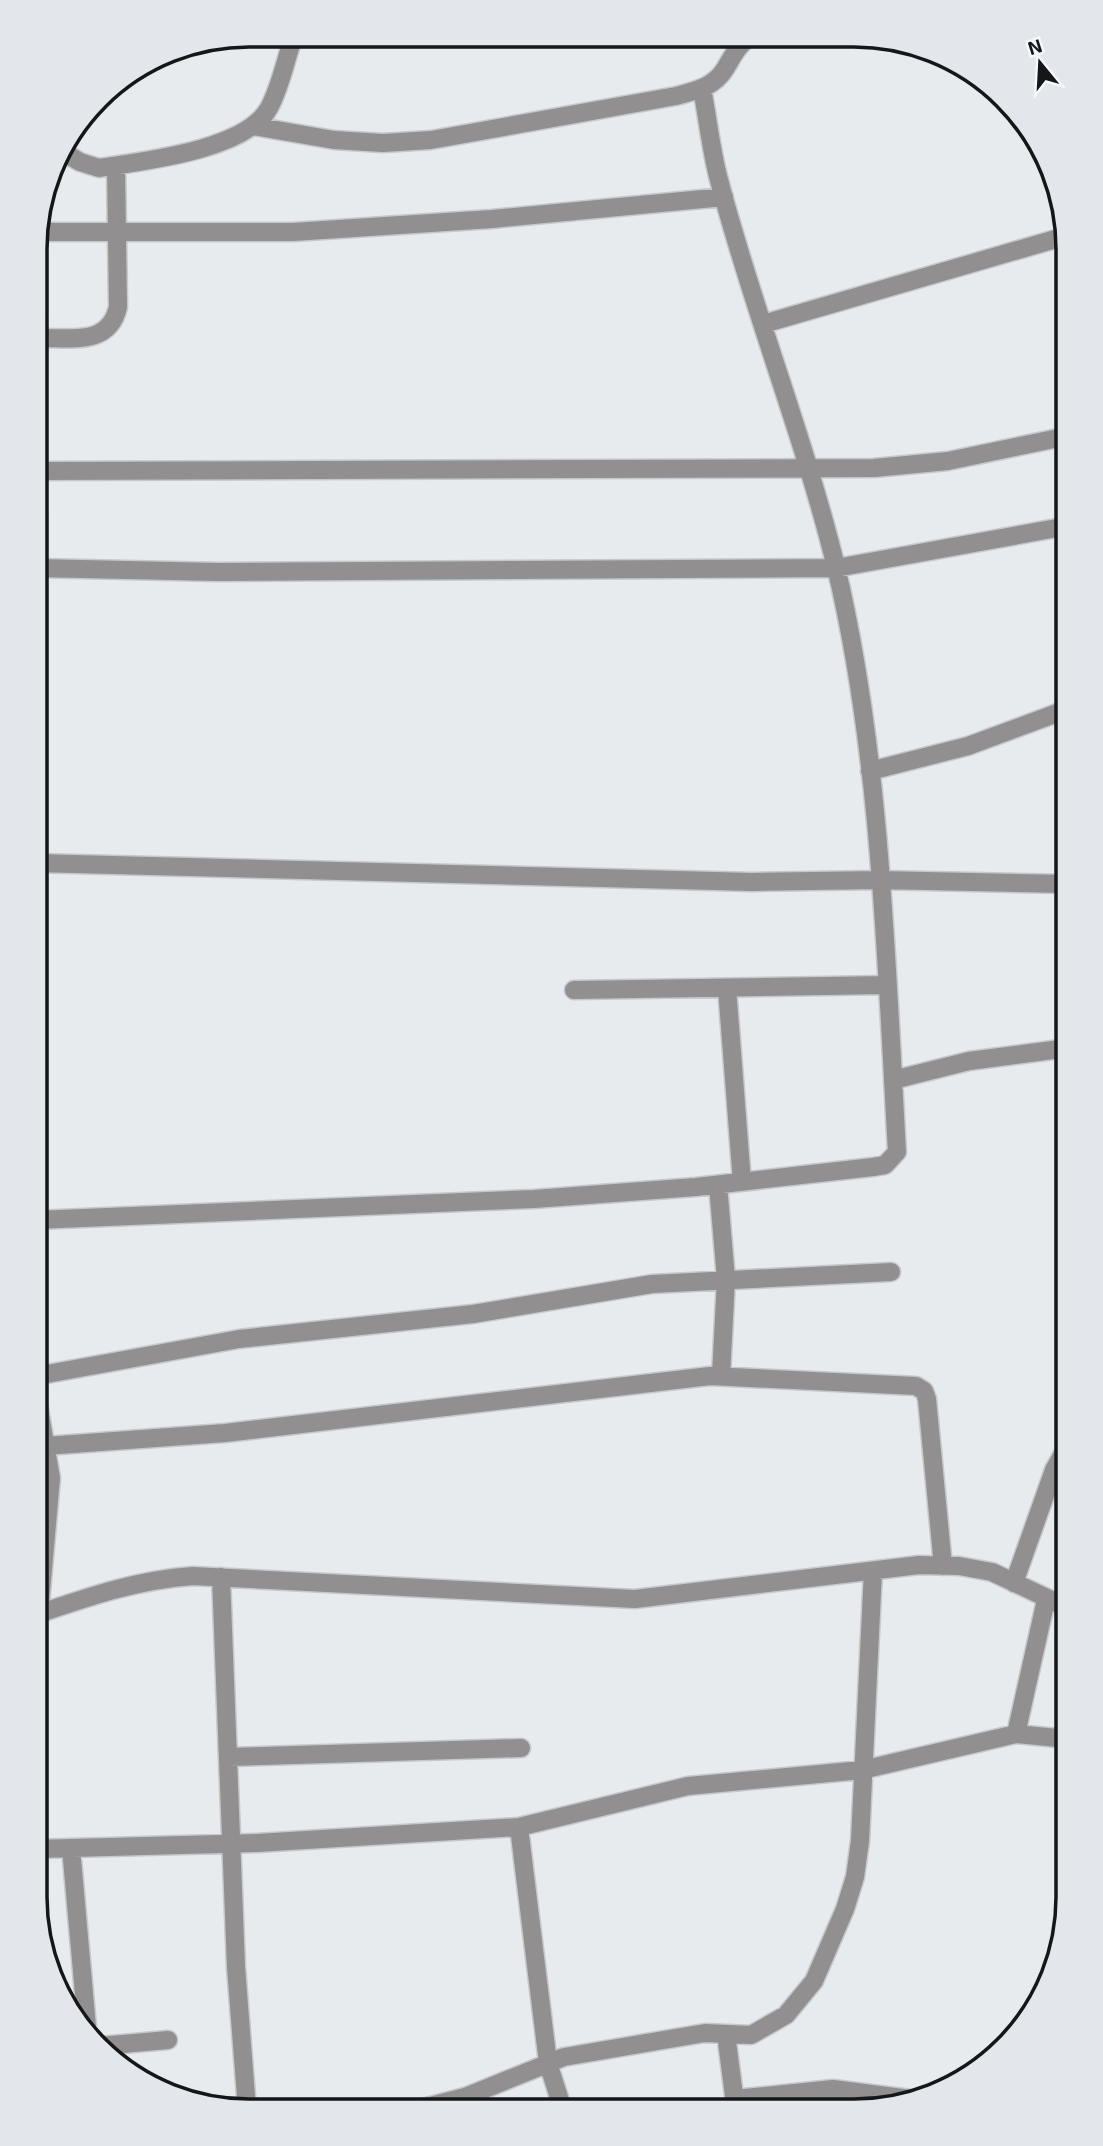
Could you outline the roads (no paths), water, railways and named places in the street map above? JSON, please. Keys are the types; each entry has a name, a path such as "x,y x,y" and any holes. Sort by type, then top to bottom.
{"street":[{"path":"70,156 99,168 227,141 254,126 269,108 290,47"},
{"path":"254,126 334,140 383,143 431,140 702,89 716,81 736,47"},
{"path":"47,1220 373,1208 718,1185 885,1165 897,1153 870,771 858,681 836,568 809,470 724,197 702,89"},
{"path":"47,338 97,336 108,331 115,321 118,307 119,233 117,166"},
{"path":"48,232 293,232 492,219 724,197"},
{"path":"763,324 1055,239"},
{"path":"47,471 562,467 809,470 948,461 1056,439"},
{"path":"47,568 218,572 836,568 1056,528"},
{"path":"870,771 968,746 1056,714"},
{"path":"47,863 752,882 879,880 1056,884"},
{"path":"574,990 886,985"},
{"path":"727,988 742,1182"},
{"path":"892,1080 969,1061 1056,1050"},
{"path":"718,1185 726,1279 720,1376"},
{"path":"47,1374 239,1339 473,1314 652,1284 891,1272"},
{"path":"47,1446 225,1433 639,1382 720,1376 916,1386 924,1391 943,1566"},
{"path":"47,1457 51,1478 47,1517"},
{"path":"1014,1583 1055,1468"},
{"path":"47,1611 116,1587 154,1579 221,1577 635,1599 873,1571 943,1566 992,1572 1055,1603"},
{"path":"457,2099 548,2063 705,2033 751,2035 786,2015 814,1981 855,1877 860,1840 873,1571"},
{"path":"221,1577 236,1966 246,2099"},
{"path":"1016,1734 1046,1600"},
{"path":"47,1849 232,1844 519,1827 688,1786 862,1770 1016,1734 1055,1738"},
{"path":"228,1757 521,1748"},
{"path":"519,1827 548,2063 559,2099"},
{"path":"71,1848 86,2016"},
{"path":"726,2034 735,2099"},
{"path":"112,2045 168,2040"},
{"path":"772,2099 833,2089 885,2096"}]}
